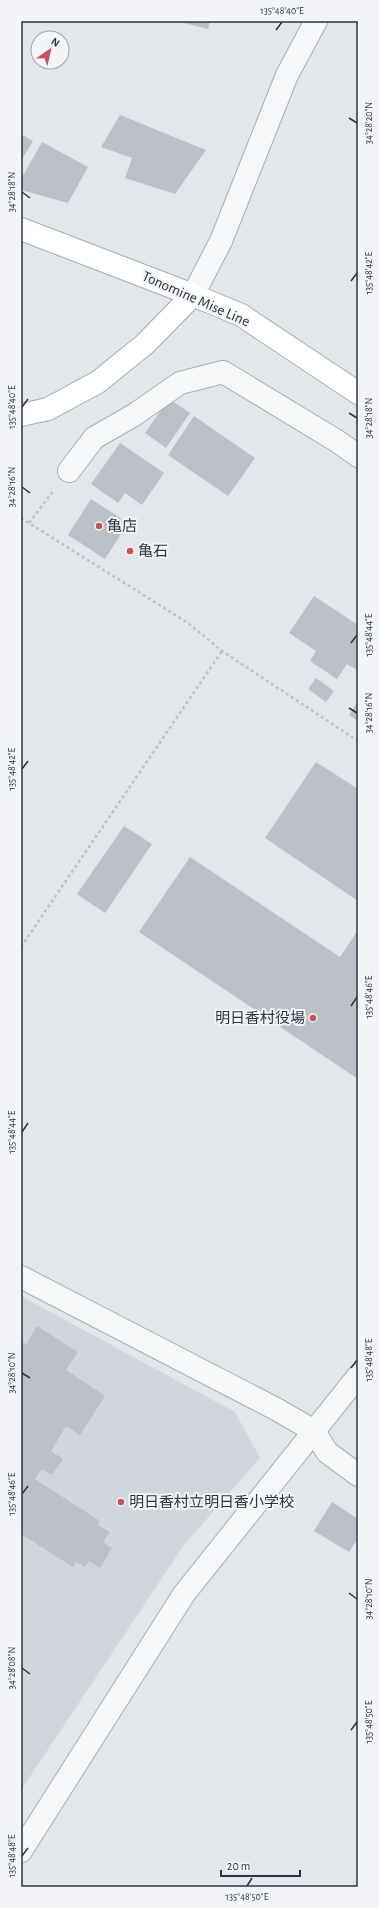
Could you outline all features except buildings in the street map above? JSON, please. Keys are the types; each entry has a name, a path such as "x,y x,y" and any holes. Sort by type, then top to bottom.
{"main road":[{"name":"Tonomine Mise Line","path":"21,229 241,315 358,393"},
{"path":"21,415 48,409 98,382 145,344 193,295"}],"street":[{"path":"193,295 221,241 287,75 313,22"},
{"path":"69,471 94,438 134,415 180,382 223,372 337,441 358,456"},
{"path":"21,1277 314,1430 327,1452 358,1475"},
{"path":"21,1851 184,1594 358,1376"}],"path":[{"path":"29,523 69,471"},
{"path":"21,518 188,623 222,651 358,740"},
{"path":"21,947 222,651"}],"shaded area":[{"name":"明日香村立明日香小学校","path":"21,1296 235,1412 260,1458 184,1545 21,1790"}],"place":[{"name":"亀店","path":"99,526"},
{"name":"亀石","path":"130,551"},
{"name":"明日香村役場","path":"313,1018"},
{"name":"明日香村立明日香小学校","path":"121,1502"}]}
